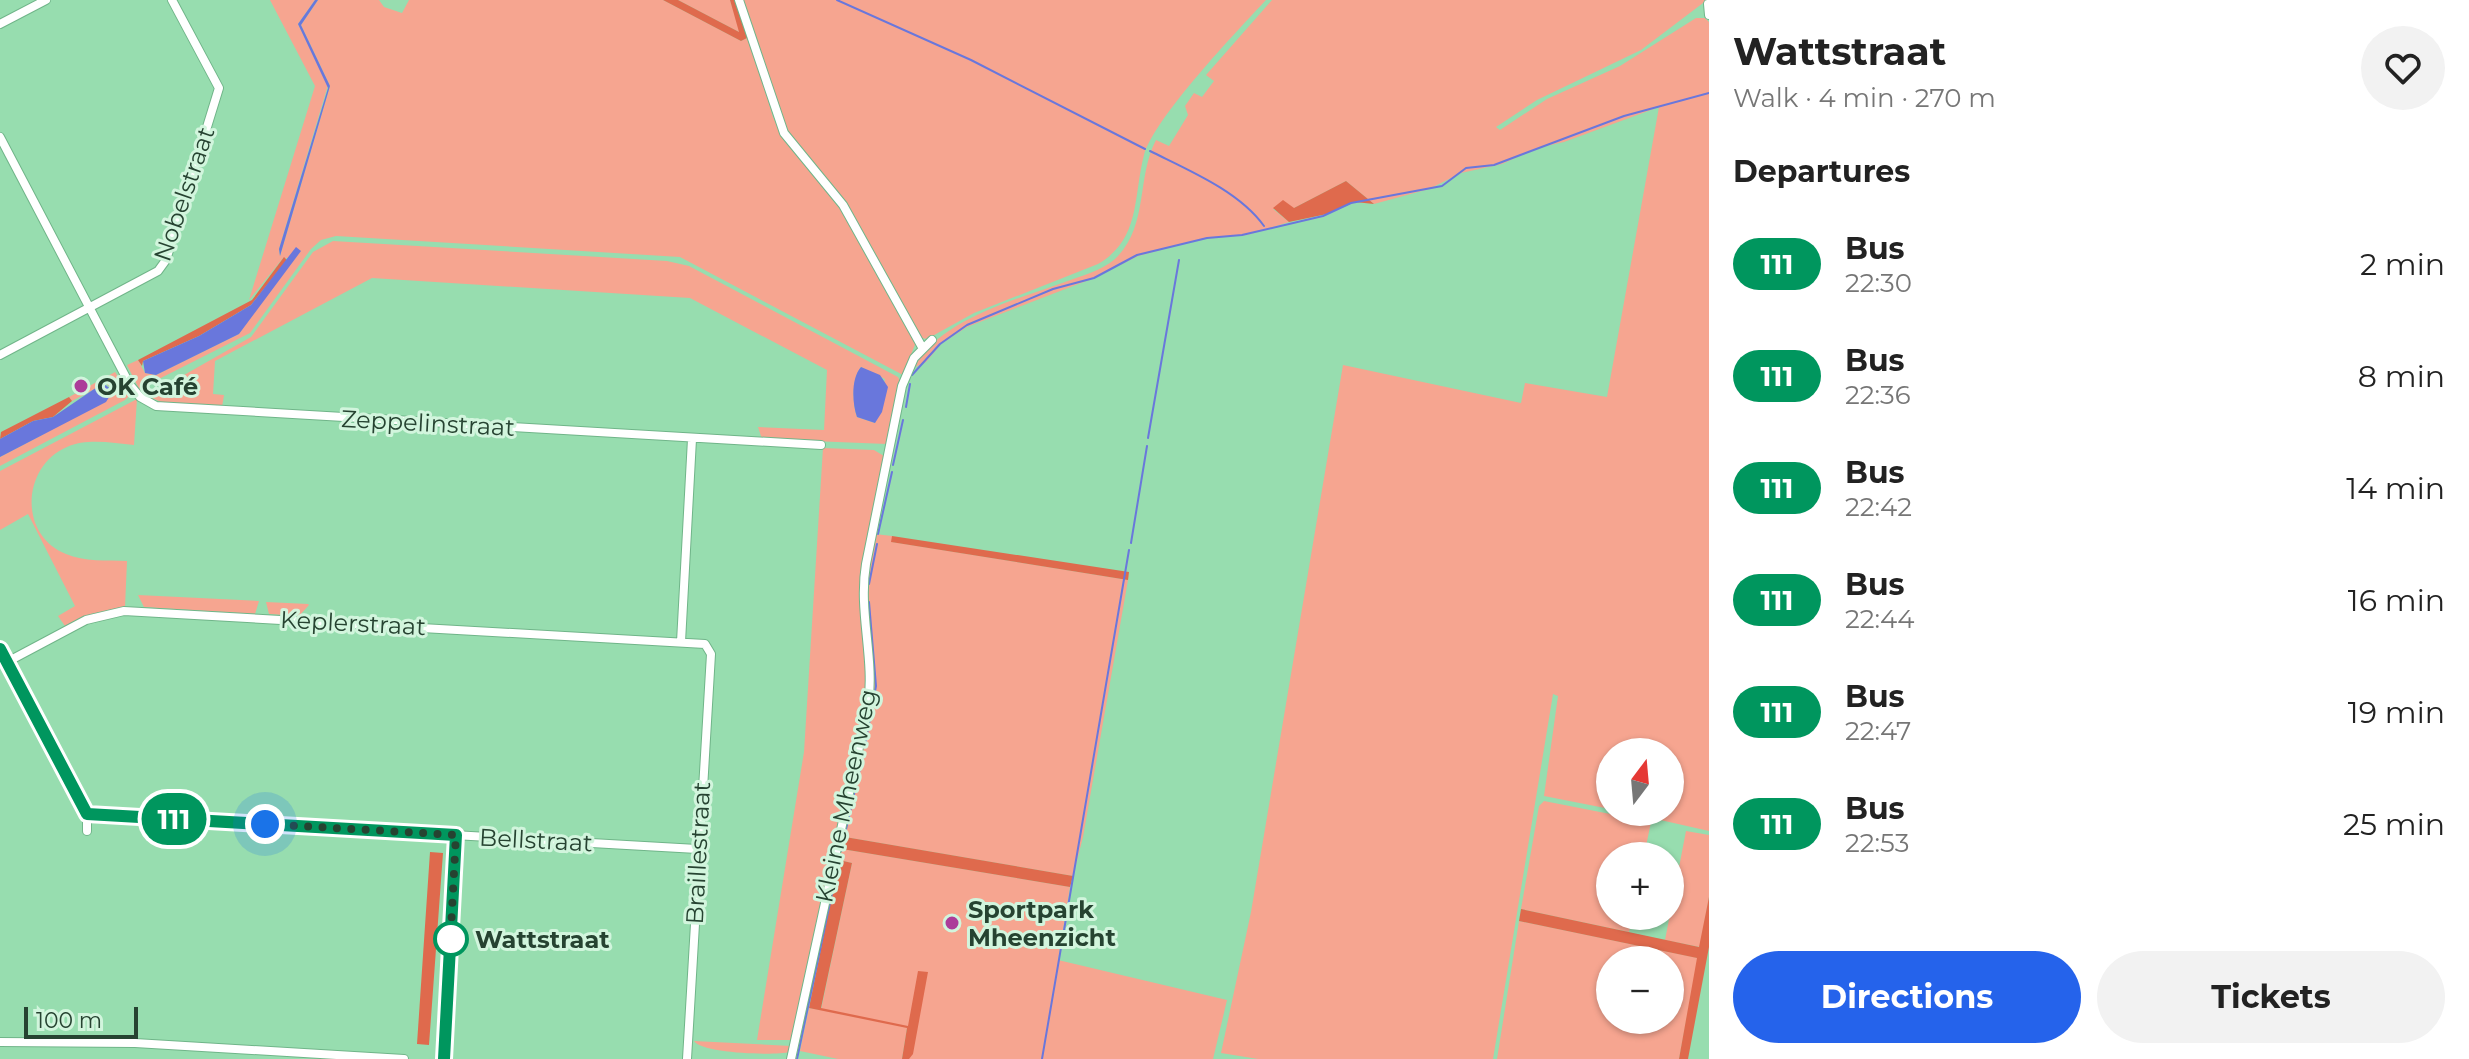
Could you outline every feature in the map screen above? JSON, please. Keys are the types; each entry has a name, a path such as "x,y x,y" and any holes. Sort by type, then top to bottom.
{"street":[{"path":"0,24 46,0"},
{"name":"Nobelstraat","path":"0,355 158,271 166,260 219,95 215,78 172,0"},
{"path":"739,0 784,133 843,205 922,347"},
{"path":"1708,4 1709,15"},
{"name":"Zeppelinstraat","path":"0,137 130,385 140,397 164,407 821,445"},
{"name":"Kleine Mheenweg","path":"791,1059 868,706 871,667 863,591 866,564 902,386 922,347 932,340"},
{"path":"681,642 692,439"},
{"name":"Keplerstraat","path":"7,662 86,620 124,611 681,642 705,644 709,648"},
{"name":"Braillestraat","path":"687,1059 709,648"},
{"path":"0,649 87,814 87,831"},
{"name":"Bellstraat","path":"87,814 697,849"},
{"path":"444,1059 456,835"},
{"path":"0,1042 135,1043 404,1059"}],"shaded area":[{"path":"270,0 315,0 298,24 328,85 279,249 280,256 330,86 301,25 318,0 379,0 384,7 402,13 409,0 663,0 741,41 749,37 773,117 783,138 835,198 916,342 903,375 680,257 336,236 321,240 311,249 250,333 139,389 127,365 138,360 145,373 156,375 239,334 288,258 283,258 249,300 315,86"},
{"path":"663,0 678,0 739,32 730,0 736,0 749,37 741,41"},
{"path":"678,0 730,0 740,31 739,32"},
{"path":"740,0 1266,0 1198,75 1151,139 1144,155 1129,230 1112,254 1098,264 974,313 927,339 922,338 863,238 782,126"},
{"path":"1272,0 1707,0 1641,50 1537,100 1496,127 1500,130 1547,99 1620,66 1696,18 1705,18 1709,22 1709,831 1684,825 1684,738 1596,738 1596,806 1544,796 1558,696 1553,694 1493,1059 1258,1059 1221,1053 1251,912 1343,365 1521,403 1525,383 1607,397 1659,107 1564,142 1537,148 1502,164 1461,173 1429,189 1374,204 1346,181 1294,208 1273,209 1289,222 1247,235 1201,239 1138,256 1094,278 967,327 942,343 926,362 913,368 941,336 980,313 1091,273 1115,259 1133,232 1146,170 1156,140 1169,146 1188,115 1185,106 1194,93 1202,97 1214,81 1206,75"},
{"path":"1346,181 1374,204 1355,202 1327,214 1289,222 1273,208 1283,200 1294,208"},
{"path":"333,241 667,261 689,266 898,377 901,383 887,444 762,439 758,427 824,430 827,370 690,298 372,278 215,361 213,394 224,395 222,407 166,404 147,396 251,337 313,252","holes":["861,367 885,379 875,423 857,417 854,391"]},
{"path":"284,257 287,260 251,305 199,336 143,361 142,366 138,360 252,300"},
{"path":"115,372 130,395 125,400 0,466 0,457 42,435 111,388 106,383 72,401 69,397"},
{"path":"69,397 72,401 53,417 33,421 0,439 1,432"},
{"path":"137,399 134,445 91,442 67,447 52,456 34,484 33,517 50,545 80,558 127,561 125,607 91,614 65,626 58,616 75,606 28,514 0,530 0,471"},
{"path":"823,448 874,450 884,456 861,580 867,679 865,704 792,1040 757,1040 804,752"},
{"path":"875,534 892,536 892,542 1128,580 1083,837 1073,876 845,837 849,797 871,707 867,574"},
{"path":"892,536 1129,572 1128,580 891,542"},
{"path":"138,595 259,601 255,614 144,607"},
{"path":"266,602 309,605 299,616 269,614"},
{"path":"1544,801 1596,811 1596,826 1650,826 1647,842 1596,842 1596,925 1521,909 1539,806"},
{"path":"1686,831 1709,835 1709,897 1700,947 1665,940 1667,930 1684,930"},
{"path":"845,837 1073,876 1070,887 842,849"},
{"name":"Sportpark Mheenzicht","path":"842,849 1070,887 1058,960 1227,1000 1213,1059 905,1059 911,1029 907,1028 902,1059 838,1059 800,1051 809,1008 821,1010 852,863 839,860"},
{"path":"430,852 443,853 429,1045 417,1044"},
{"path":"839,860 852,863 821,1008 908,1026 918,971 928,972 913,1054 909,1059 902,1059 907,1028 809,1008"},
{"path":"1709,897 1709,947 1688,1059 1679,1059 1697,958 1684,955 1684,946 1639,946 1519,921 1521,909 1596,925 1596,930 1619,930 1699,947"},
{"path":"1519,921 1640,946 1596,946 1596,1034 1684,1034 1679,1059 1497,1059"},
{"path":"1684,955 1698,958 1684,1032"},
{"path":"694,1041 791,1046 790,1052 754,1053 723,1051"}],"water":[{"path":"318,0 301,25 330,86 280,256 279,249 328,88 298,24"},
{"path":"296,247 301,251 239,334 156,375 145,373 143,361 199,336 251,305"},
{"path":"861,367 880,375 888,387 882,412 875,423 857,417 855,411 854,384"},
{"path":"103,383 113,391 106,402 0,457 0,439 33,421 53,417"}],"waterway":[{"path":"837,0 971,60 1145,149"},
{"path":"912,375 940,344 967,325 1053,289 1094,278 1137,255 1207,238 1242,235 1323,216 1351,203 1442,186 1466,168 1494,165 1624,116 1709,93"},
{"path":"1150,151 1227,192 1264,226"},
{"path":"1148,438 1179,260"},
{"path":"906,407 910,384"},
{"path":"893,465 903,420"},
{"path":"1131,543 1147,446"},
{"path":"878,534 892,472"},
{"path":"869,584 877,544"},
{"path":"1042,1059 1129,550"},
{"path":"865,745 876,686 869,602"},
{"path":"841,851 861,764"},
{"path":"797,1059 839,860"}],"bus line":[{"name":"111","path":"0,649 87,814 456,835 444,1059"}],"place":[{"name":"OK Café","path":"81,386"},
{"name":"Sportpark Mheenzicht","path":"952,923"},
{"name":"Wattstraat","path":"451,939"}],"route":[{"path":"265,824 456,835 450,947 451,939"}]}
